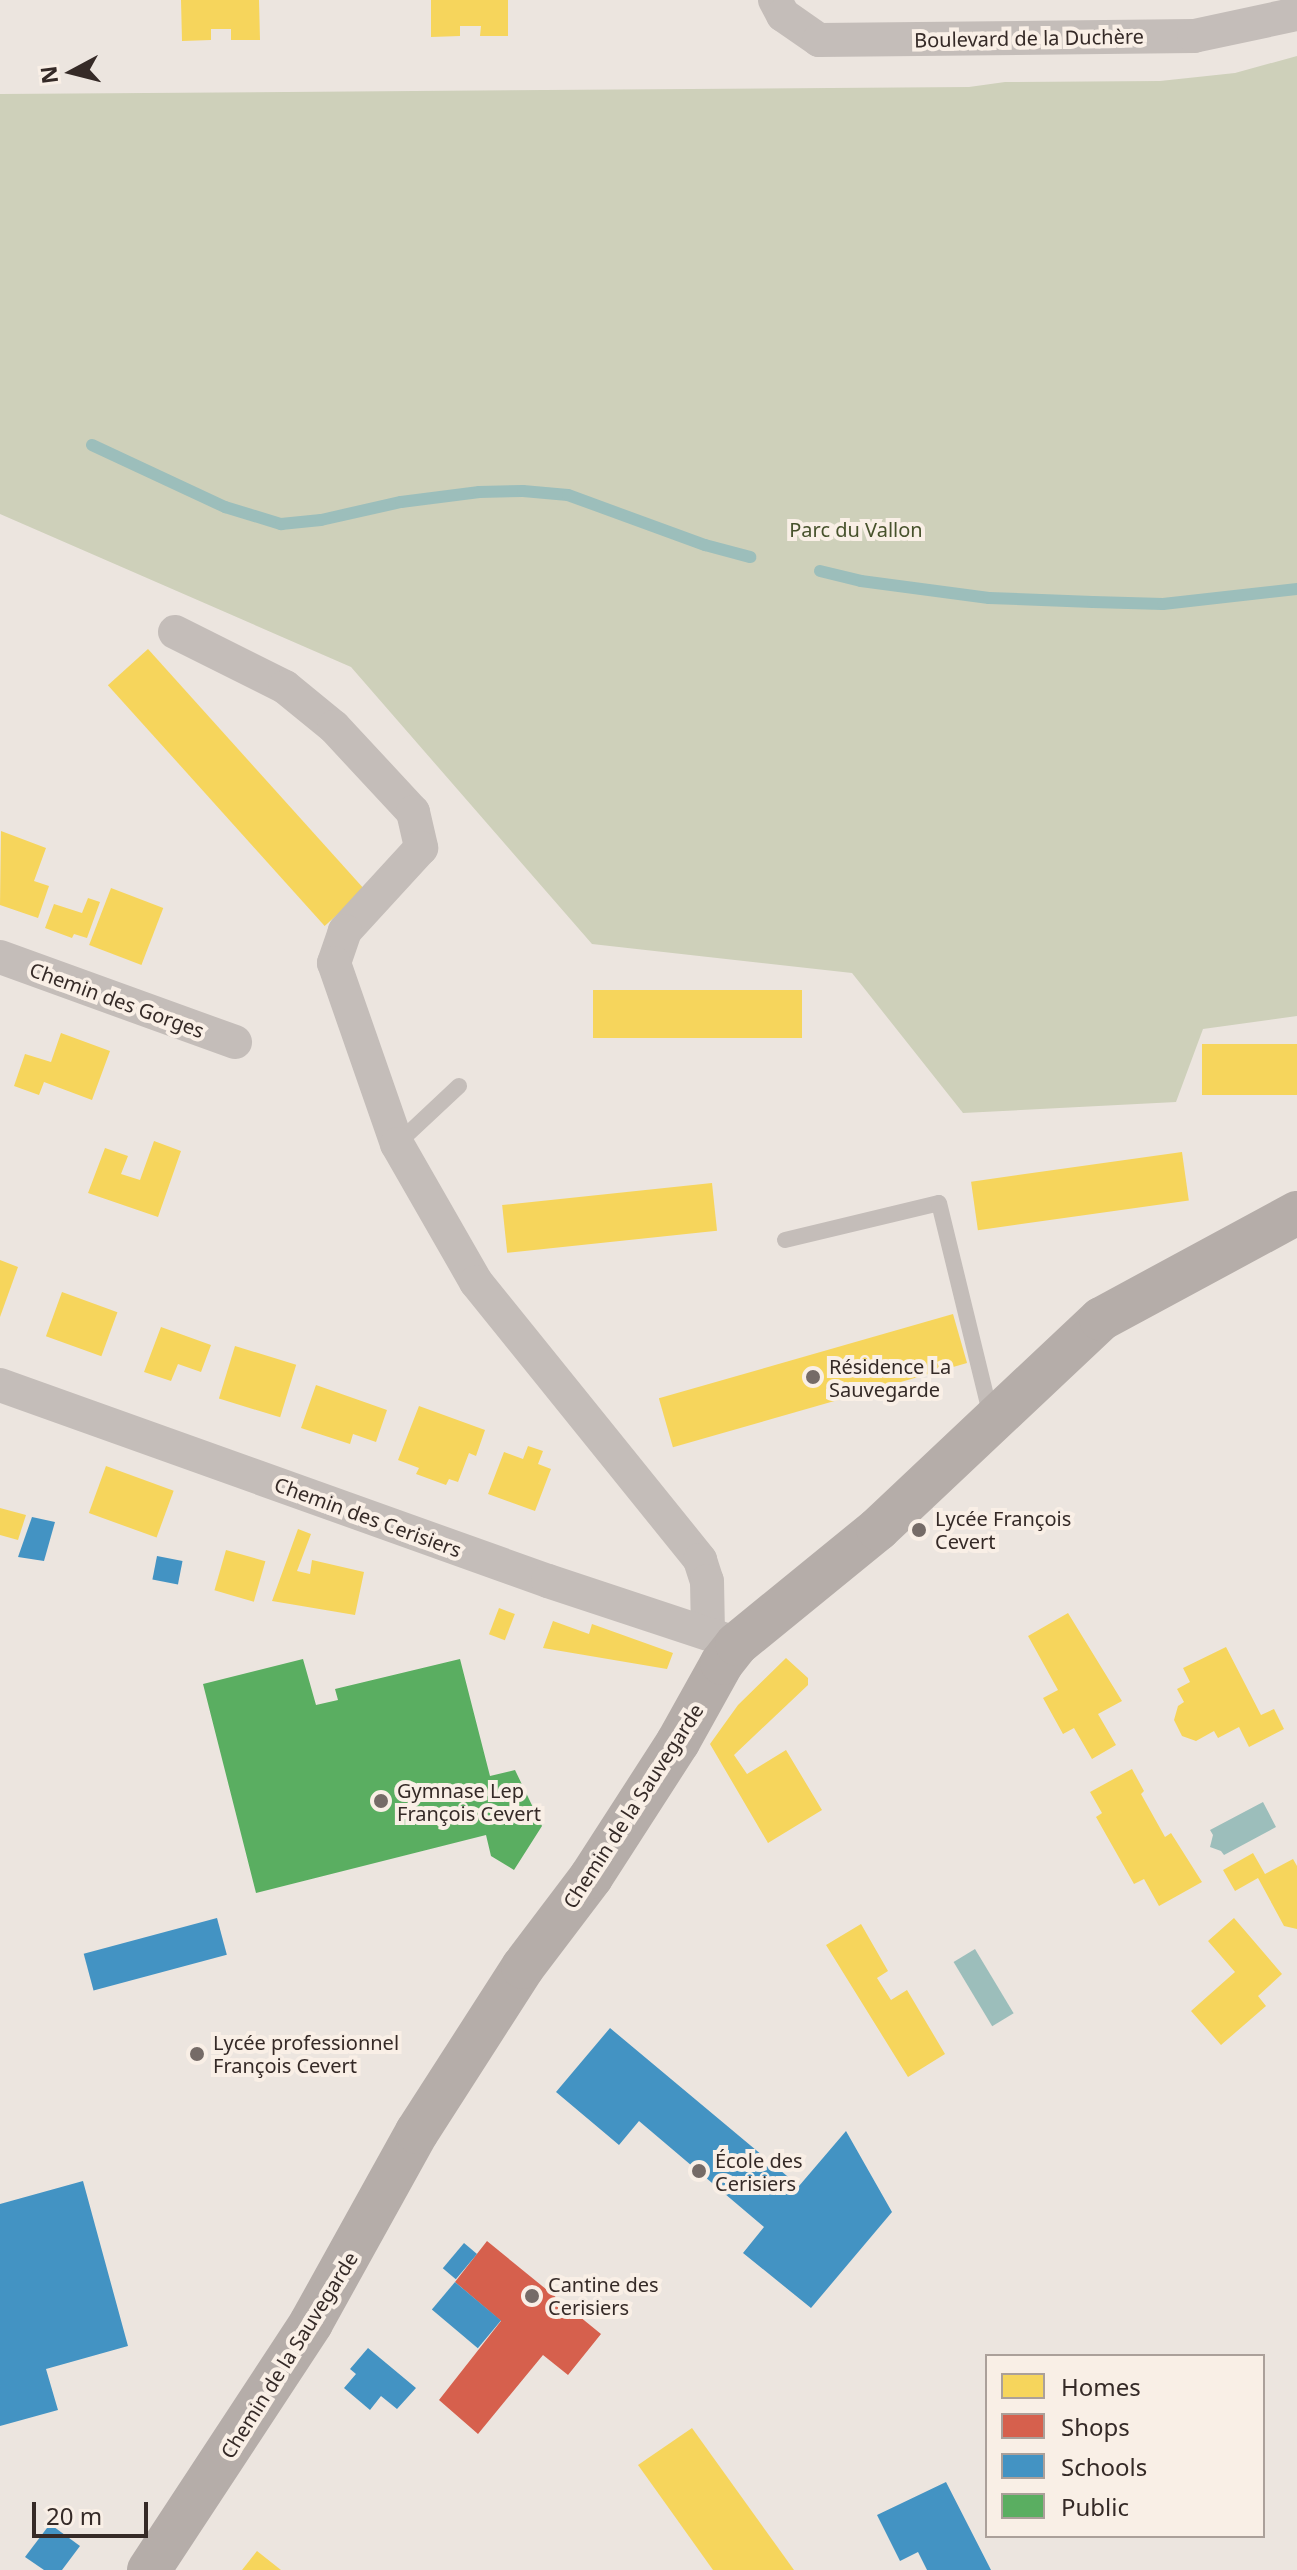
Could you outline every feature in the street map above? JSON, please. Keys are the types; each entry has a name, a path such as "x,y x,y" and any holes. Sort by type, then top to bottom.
{"street":[{"name":"Boulevard de la Duchère","path":"775,0 783,15 819,40 1194,36 1297,14"},
{"path":"175,632 285,687 334,727 413,812 421,848 345,931 334,963 397,1144 476,1282 700,1560 722,1639"},
{"name":"Chemin des Gorges","path":"0,957 235,1042"},
{"name":"Chemin de la Sauvegarde","path":"162,2561 311,2323 417,2132 523,1967 591,1877 678,1742 722,1663 722,1639 868,1538 1101,1319 1297,1213"},
{"name":"Chemin des Cerisiers","path":"0,1385 548,1581 722,1639"}],"lane":[{"path":"397,1144 459,1086"},
{"path":"785,1240 939,1203 992,1421"}],"green space":[{"name":"Parc du Vallon","path":"1297,56 1297,1016 1203,1029 1176,1102 963,1113 852,973 592,944 351,667 0,514 0,94 969,87 1005,82 1160,81 1235,73"}],"water":[{"path":"1263,1802 1276,1827 1224,1855 1210,1847 1213,1835 1210,1830"},
{"path":"975,1949 1014,2013 992,2026 954,1962"}],"building: Homes":[{"path":"181,0 259,0 260,40 231,40 231,29 211,29 211,40 182,41"},
{"path":"431,0 508,0 508,36 480,36 481,26 460,26 460,36 431,37"},
{"path":"148,649 365,890 325,926 108,685"},
{"path":"1,831 46,848 34,881 49,886 38,918 0,905"},
{"path":"111,888 163,908 141,965 89,945"},
{"path":"88,898 100,902 87,938 74,934 72,938 45,928 54,904 82,913"},
{"path":"593,990 802,990 802,1038 593,1038"},
{"path":"61,1033 110,1051 92,1100 44,1082 39,1095 14,1086 25,1054 51,1062"},
{"path":"1202,1044 1297,1044 1297,1095 1202,1095"},
{"path":"154,1141 181,1151 158,1217 88,1193 105,1148 128,1156 121,1174 140,1180"},
{"path":"1182,1152 1189,1201 978,1230 971,1182"},
{"path":"712,1183 717,1231 507,1253 502,1205"},
{"path":"0,1260 18,1267 0,1317"},
{"path":"62,1292 117,1312 101,1356 46,1336"},
{"name":"Résidence La Sauvegarde","path":"953,1314 967,1363 673,1447 659,1398"},
{"path":"161,1327 211,1345 201,1372 178,1364 171,1381 144,1372"},
{"path":"235,1346 296,1365 280,1417 219,1399"},
{"path":"316,1385 387,1410 376,1442 353,1434 350,1444 301,1428"},
{"path":"419,1406 485,1430 476,1456 469,1453 458,1482 449,1479 446,1485 416,1474 419,1468 398,1460"},
{"path":"528,1446 543,1451 538,1464 551,1469 535,1511 488,1494 504,1452 523,1459"},
{"path":"106,1466 174,1491 157,1538 89,1513"},
{"path":"0,1508 26,1515 18,1540 0,1535"},
{"path":"298,1529 311,1534 297,1571 310,1574 312,1560 364,1572 355,1615 272,1601"},
{"path":"226,1550 265,1561 254,1602 214,1590"},
{"path":"499,1608 515,1614 505,1640 489,1634"},
{"path":"1068,1613 1122,1701 1098,1714 1116,1745 1092,1759 1074,1728 1063,1734 1043,1698 1058,1690 1028,1636"},
{"path":"553,1621 589,1634 592,1624 673,1653 667,1669 543,1648"},
{"path":"1226,1647 1261,1715 1274,1709 1284,1729 1249,1747 1239,1727 1218,1738 1214,1731 1196,1741 1182,1736 1174,1720 1178,1706 1184,1702 1177,1689 1190,1682 1183,1668"},
{"path":"786,1658 808,1678 808,1685 734,1755 747,1774 786,1750 822,1810 768,1843 710,1744 738,1705"},
{"path":"1132,1769 1144,1791 1141,1794 1165,1837 1171,1833 1202,1882 1159,1906 1144,1879 1134,1884 1096,1817 1102,1813 1090,1792"},
{"path":"1253,1853 1265,1874 1293,1859 1297,1866 1297,1929 1284,1926 1258,1878 1235,1891 1223,1870"},
{"path":"1234,1918 1282,1974 1258,1996 1266,2006 1221,2045 1191,2011 1235,1972 1208,1941"},
{"path":"861,1924 888,1971 877,1978 891,2000 907,1990 945,2054 908,2077 826,1945"},
{"path":"692,2428 794,2570 713,2570 638,2465"},
{"path":"257,2551 281,2570 242,2570"}],"building: Shops":[{"path":"487,2241 601,2334 568,2375 543,2355 478,2434 439,2400 501,2321 455,2282"}],"building: Schools":[{"path":"32,1517 55,1522 44,1561 18,1557"},
{"path":"157,1556 183,1561 178,1585 152,1580"},
{"path":"217,1918 227,1955 94,1990 84,1954"},
{"path":"610,2028 799,2186 846,2131 892,2212 811,2308 743,2253 764,2227 639,2121 619,2145 556,2092"},
{"path":"83,2181 128,2346 46,2369 58,2410 0,2426 0,2204"},
{"path":"464,2243 477,2254 456,2279 443,2268"},
{"path":"455,2282 501,2321 478,2348 432,2310"},
{"path":"368,2348 416,2388 397,2409 381,2396 370,2410 344,2388 356,2374 350,2369"},
{"path":"946,2482 991,2570 927,2570 918,2552 900,2561 877,2515"},
{"path":"50,2524 80,2546 62,2570 44,2570 25,2557"}],"building: Public":[{"name":"Gymnase Lep François Cevert","path":"303,1659 316,1705 338,1700 335,1689 460,1659 490,1776 515,1770 542,1826 514,1870 491,1856 486,1835 256,1893 203,1684"}],"waterway":[{"path":"92,445 225,507 281,524 321,520 401,502 479,492 523,491 568,495 705,545 750,557"},
{"path":"820,571 861,581 989,598 1093,602 1163,604 1297,589"}],"place":[{"name":"Résidence La Sauvegarde","path":"813,1377"},
{"name":"Lycée François Cevert","path":"919,1530"},
{"name":"Gymnase Lep François Cevert","path":"381,1801"},
{"name":"Lycée professionnel François Cevert","path":"197,2054"},
{"name":"École des Cerisiers","path":"699,2171"},
{"name":"Cantine des Cerisiers","path":"532,2296"}]}
